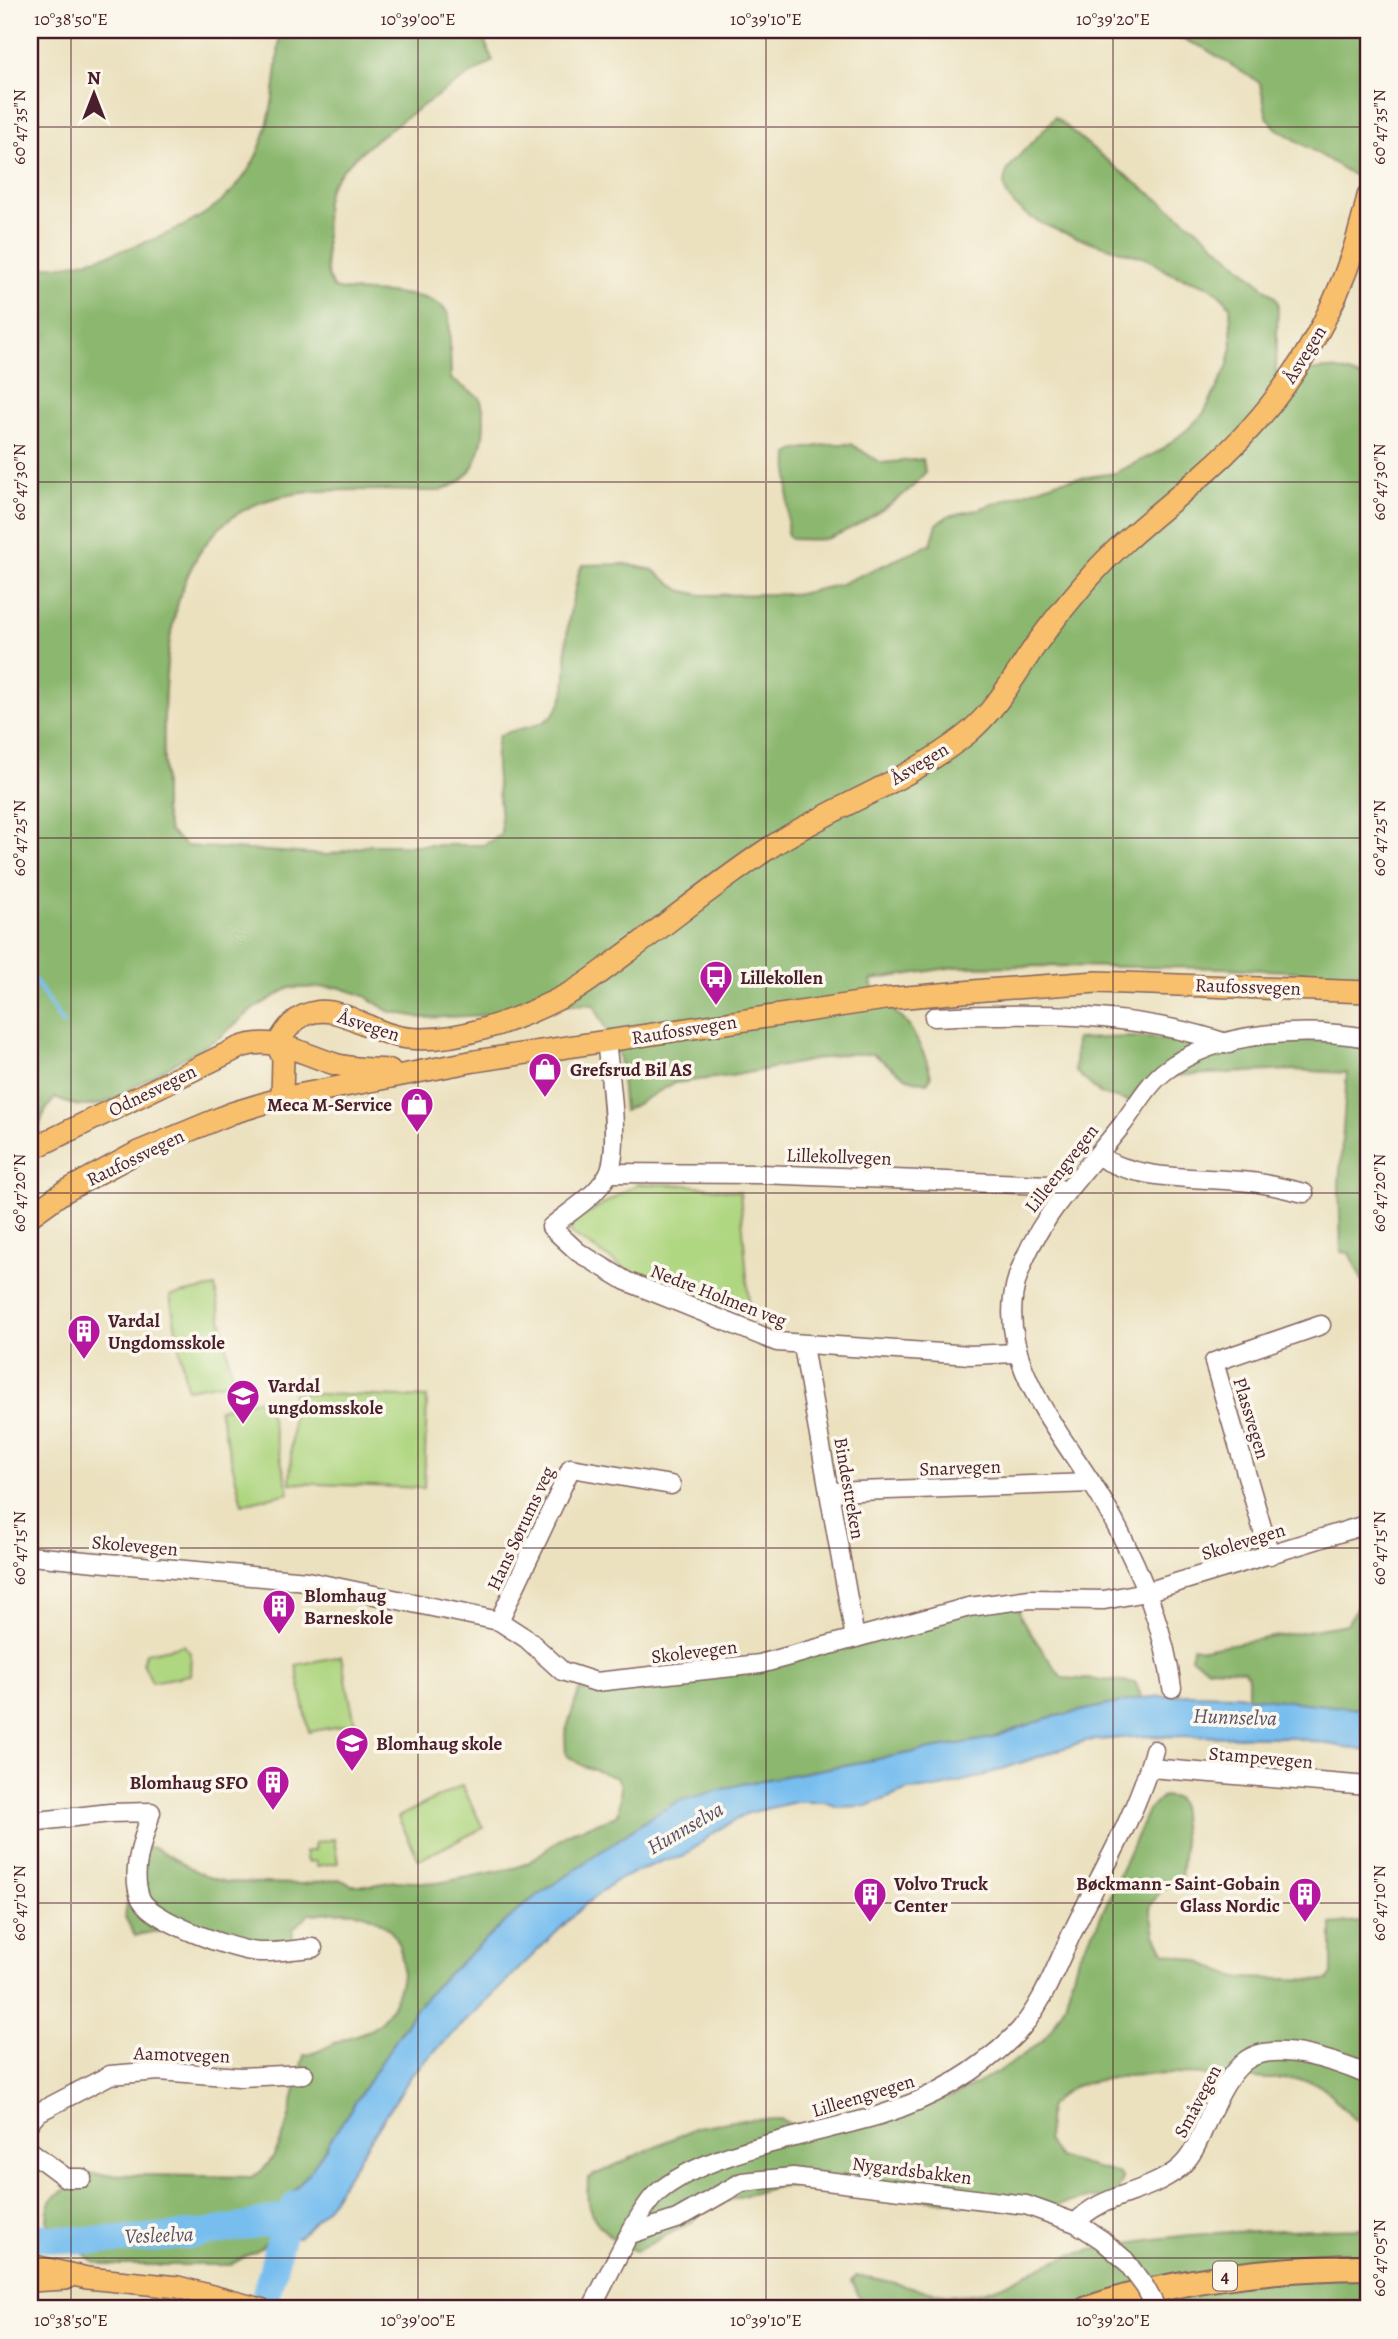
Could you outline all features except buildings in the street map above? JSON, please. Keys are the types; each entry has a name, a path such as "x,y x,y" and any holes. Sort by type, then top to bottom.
{"highway":[{"name":"4","path":"1087,2309 1199,2280 1292,2269 1368,2267"}],"main road":[{"name":"Åsvegen","path":"277,1045 290,1025 313,1012 331,1012 393,1036 415,1038 457,1034 511,1020 537,1010 575,991 707,891 779,842 935,756 967,734 1003,696 1067,603 1107,558 1215,464 1252,427 1282,390 1315,341 1343,285 1359,238 1368,196"},
{"name":"Raufossvegen","path":"30,1216 62,1193 138,1153 232,1113 282,1098 416,1072 885,999 1097,982 1368,992"},
{"name":"Odnesvegen","path":"30,1150 242,1046 258,1041 350,1067 416,1072"},
{"path":"277,1045 284,1058 282,1098"},
{"path":"299,1051 309,1065 307,1093"},
{"path":"30,2265 87,2278 178,2287 261,2309"},
{"path":"30,2281 87,2278"}],"street":[{"path":"934,1017 1007,1013 1132,1022 1196,1032 1229,1044"},
{"name":"Lilleengvegen","path":"1171,1688 1146,1592 1129,1552 1091,1483 1038,1400 1016,1353 1013,1316 1017,1278 1040,1228 1065,1191 1098,1156 1163,1072 1184,1058 1270,1033 1307,1031 1368,1038"},
{"path":"606,1041 613,1101 610,1173"},
{"path":"1098,1156 1113,1165 1147,1173 1253,1182 1304,1193"},
{"name":"Lillekollvegen","path":"610,1173 1049,1185 1065,1191"},
{"name":"Nedre Holmen veg","path":"610,1173 595,1192 551,1227 578,1252 626,1281 777,1342 803,1346 971,1355 1016,1353"},
{"name":"Plassvegen","path":"1270,1555 1214,1362 1321,1325"},
{"name":"Bindestreken","path":"803,1346 855,1638"},
{"name":"Hans Sørums veg","path":"499,1621 571,1468 671,1485"},
{"name":"Snarvegen","path":"829,1492 1091,1483"},
{"name":"Skolevegen","path":"30,1556 307,1581 499,1621 527,1639 562,1671 596,1682 760,1664 969,1607 1030,1599 1104,1601 1146,1592 1368,1524"},
{"name":"Lilleengvegen","path":"591,2309 654,2196 682,2175 793,2137 879,2115 918,2101 953,2085 1018,2033 1045,1990 1150,1768 1154,1750"},
{"name":"Stampevegen","path":"1150,1768 1368,1786"},
{"path":"30,1822 97,1814 150,1812 136,1868 140,1898 150,1911 234,1948 260,1952 313,1948"},
{"name":"Småvegen","path":"1076,2223 1090,2208 1159,2183 1189,2160 1230,2077 1247,2060 1268,2052 1296,2053 1348,2066 1368,2075"},
{"name":"Aamotvegen","path":"30,2122 39,2112 110,2075 159,2071 240,2077 304,2074"},
{"path":"30,2151 66,2178 82,2178"},
{"name":"Nygardsbakken","path":"631,2234 677,2219 741,2182 793,2177 1007,2202 1044,2211 1076,2223 1102,2240 1125,2260 1157,2309"}],"green space":[{"path":"280,30 480,30 493,61 404,119 357,156 339,173 329,189 325,215 326,266 334,288 412,295 440,305 449,315 451,379 480,398 484,429 479,451 470,470 461,480 449,487 439,491 331,490 268,500 229,520 201,550 183,588 171,632 166,679 164,811 169,831 186,846 328,855 369,845 483,845 501,835 496,771 499,736 545,721 554,713 564,694 569,619 579,571 583,565 625,564 653,570 680,590 701,595 799,594 841,584 931,544 937,524 948,516 976,510 1059,481 1115,473 1160,451 1188,429 1204,413 1227,368 1232,347 1230,306 1207,286 1166,271 1148,259 1059,231 1016,207 1005,191 1006,174 1014,161 1055,117 1115,167 1200,231 1275,297 1278,303 1276,372 1282,375 1334,369 1368,381 1368,975 1225,968 1043,966 955,967 871,980 876,993 904,1020 916,1038 930,1071 931,1077 927,1083 907,1078 873,1054 844,1054 731,1076 674,1083 624,1111 619,1056 594,1005 538,1003 488,1015 423,1018 388,1011 365,996 338,987 289,988 252,1010 220,1037 109,1101 82,1106 55,1098 41,1122 39,1151 30,1156 30,267 60,266 85,261 138,245 178,229 210,210 234,190 251,166 263,139 277,71"},
{"path":"1159,30 1368,30 1368,184 1276,128 1267,117 1260,83 1202,47"},
{"path":"831,444 851,444 881,463 923,459 925,472 895,501 853,527 825,539 791,539 787,533 789,454 796,450"},
{"path":"1134,1037 1184,1041 1346,1040 1368,1047 1368,1292 1349,1253 1341,1252 1339,1185 1347,1073 1292,1070 1167,1076 1134,1103 1101,1094 1075,1071 1076,1039"},
{"path":"637,1184 689,1185 740,1192 750,1315 644,1281 570,1233 572,1223"},
{"path":"215,1287 233,1381 187,1389 170,1296"},
{"path":"293,1393 427,1398 424,1488 290,1483"},
{"path":"266,1398 289,1493 242,1504 219,1409"},
{"path":"1368,1589 1368,1710 1248,1697 1248,1675 1244,1670 1208,1668 1191,1658 1193,1647 1203,1649 1347,1624"},
{"path":"1018,1600 1024,1622 1063,1678 1135,1682 1142,1698 1047,1718 992,1738 742,1784 654,1815 524,1905 442,1979 418,2006 309,2173 276,2210 256,2215 258,2225 270,2237 261,2248 230,2265 108,2265 94,2262 84,2254 81,2234 47,2224 50,2203 54,2197 83,2174 252,2177 274,2156 281,2140 304,2055 315,2053 378,2024 391,2006 402,1975 399,1945 391,1932 380,1921 363,1914 309,1914 293,1929 291,1955 193,1932 154,1932 135,1936 125,1917 134,1845 155,1848 205,1876 226,1882 303,1884 339,1879 352,1885 394,1881 438,1883 514,1868 528,1863 568,1833 614,1817 619,1812 621,1784 617,1778 583,1766 566,1755 565,1734 579,1691 783,1654"},
{"path":"184,1645 191,1654 190,1675 152,1682 143,1663 146,1653"},
{"path":"341,1656 355,1723 309,1732 296,1665"},
{"path":"462,1785 483,1828 419,1860 398,1817"},
{"path":"1163,1796 1176,1798 1180,1804 1184,1845 1181,1880 1162,1889 1150,1906 1155,1934 1164,1952 1198,1961 1236,1978 1328,1980 1332,1974 1332,1924 1368,1920 1368,2125 1354,2118 1326,2091 1309,2081 1197,2075 1123,2076 1075,2086 1049,2106 1047,2141 1059,2158 1120,2174 1123,2179 1112,2197 1083,2199 1034,2211 802,2186 780,2186 706,2209 690,2223 637,2251 615,2240 596,2221 588,2204 588,2178 697,2127 739,2120 781,2119 799,2129 911,2111 958,2094 1008,2066 1042,2041 1052,2029 1065,2004 1078,1957 1096,1927 1148,1810"},
{"path":"334,1839 338,1863 317,1866 316,1861 307,1862 305,1852 315,1850 314,1843"},
{"path":"1368,2228 1368,2309 865,2309 851,2281 856,2276 931,2292 961,2295 989,2290 1071,2255 1144,2241 1218,2233"}],"water":[{"path":"1187,1694 1236,1695 1368,1710 1368,1751 1288,1737 1145,1736 1085,1741 979,1777 937,1788 908,1790 867,1806 838,1807 825,1802 796,1802 748,1813 716,1831 683,1857 662,1861 615,1881 581,1908 413,2073 328,2206 299,2237 270,2237 258,2225 255,2215 276,2210 309,2173 418,2006 442,1979 524,1905 654,1815 679,1801 742,1784 992,1738 1047,1718 1142,1698"}],"waterway":[{"path":"30,973 63,1024"},
{"name":"Hunnselva","path":"260,2309 284,2228 297,2204"},
{"name":"Vesleelva","path":"30,2236 93,2240 159,2238 224,2230 286,2217"}],"place":[{"name":"Lillekollen","path":"716,1007"},
{"name":"Grefsrud Bil AS","path":"545,1099"},
{"name":"Meca M-Service","path":"417,1134"},
{"name":"Vardal Ungdomsskole","path":"84,1361"},
{"name":"Vardal ungdomsskole","path":"243,1426"},
{"name":"Blomhaug Barneskole","path":"279,1636"},
{"name":"Blomhaug skole","path":"352,1773"},
{"name":"Blomhaug SFO","path":"273,1812"},
{"name":"Volvo Truck Center","path":"870,1924"},
{"name":"Bøckmann - Saint-Gobain Glass Nordic","path":"1305,1924"}]}
